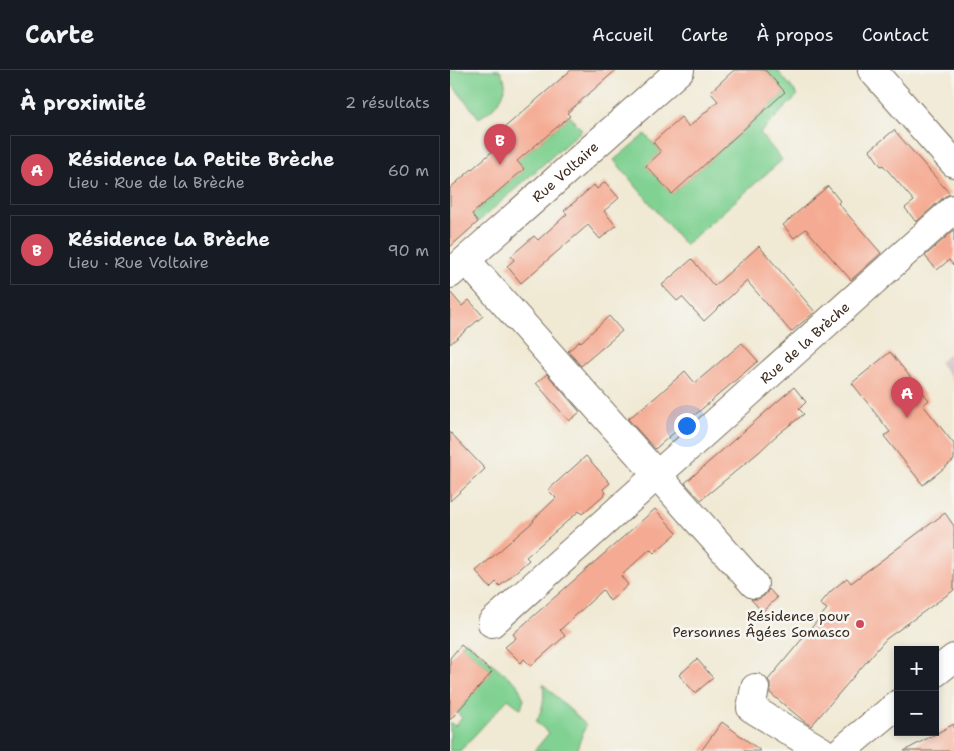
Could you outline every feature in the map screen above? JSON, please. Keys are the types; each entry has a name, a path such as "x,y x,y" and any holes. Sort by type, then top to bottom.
{"street":[{"name":"Rue Voltaire","path":"458,267 680,70"},
{"path":"872,70 954,163"},
{"name":"Rue de la Brèche","path":"492,623 954,209"},
{"path":"458,267 657,476 754,584"},
{"path":"939,670 954,658"},
{"path":"755,688 751,708 822,751"},
{"path":"841,751 894,707"}],"shaded area":[{"path":"954,351 954,382 939,362"}],"green space":[{"path":"450,70 500,70 505,84 502,96 488,112 479,118 450,82"},
{"path":"765,70 777,70 798,95 760,133 782,160 685,245 614,160 645,134 661,152 646,166 672,194 785,92"},
{"path":"570,116 582,130 478,222 472,215 524,169 517,161"},
{"path":"465,641 517,684 524,699 521,709 508,699 460,751 450,751 450,722 455,726 462,718 457,712 492,672 461,645"},
{"path":"543,684 586,725 576,751 534,751 549,733 536,722 543,703"}],"building":[{"path":"571,70 616,70 567,113 570,116 517,161 524,169 472,214 478,222 450,247 450,188 501,144 496,135"},
{"path":"734,70 765,70 785,92 672,194 646,166 661,152 653,142 681,117 689,127 718,101 710,92"},
{"path":"894,130 950,194 916,222 905,208 914,201 883,165 881,166 870,150"},
{"path":"605,182 619,198 604,211 616,226 600,239 588,225 521,283 507,266 514,260 511,256 534,236 538,240 567,214 564,211 594,185 597,189"},
{"path":"828,186 840,201 838,203 881,253 851,280 806,229 794,238 783,225"},
{"path":"954,230 954,266 949,260 937,270 925,256"},
{"path":"759,246 815,312 791,332 747,281 704,321 682,297 677,301 662,285 692,259 714,286"},
{"path":"450,292 462,306 469,300 483,316 450,344"},
{"path":"609,316 622,331 581,366 568,351 581,342"},
{"path":"742,343 758,361 655,449 628,419 685,371 695,383"},
{"path":"890,352 929,400 923,405 954,444 954,460 923,485 884,436 890,432 852,383"},
{"path":"547,374 580,412 569,421 536,383"},
{"path":"794,387 806,402 799,409 804,414 701,500 685,483"},
{"path":"450,432 485,469 450,501"},
{"path":"586,456 610,483 603,489 606,493 582,514 579,511 526,557 529,560 500,586 496,582 490,588 476,571 534,521 556,498 548,490"},
{"path":"655,509 677,533 654,553 650,549 621,576 628,585 610,601 603,590 560,630 565,636 531,666 524,659 521,663 505,647 516,638 513,634"},
{"name":"Résidence pour Personnes Âgées Somasco","path":"945,513 954,526 954,590 886,639 811,726 770,693 770,683 768,680 827,609 820,604 831,591 847,578 851,583"},
{"path":"769,589 777,598 762,612 751,599 758,599 764,596"},
{"path":"461,645 492,672 450,720 450,658"},
{"path":"697,659 713,678 695,693 679,675"},
{"path":"722,722 761,751 701,751"},
{"path":"954,724 954,751 904,751 932,736 939,736 939,732"}],"place":[{"name":"Résidence La Brèche","path":"500,165"},
{"name":"Résidence La Petite Brèche","path":"907,418"},
{"name":"Résidence pour Personnes Âgées Somasco","path":"860,624"}]}
